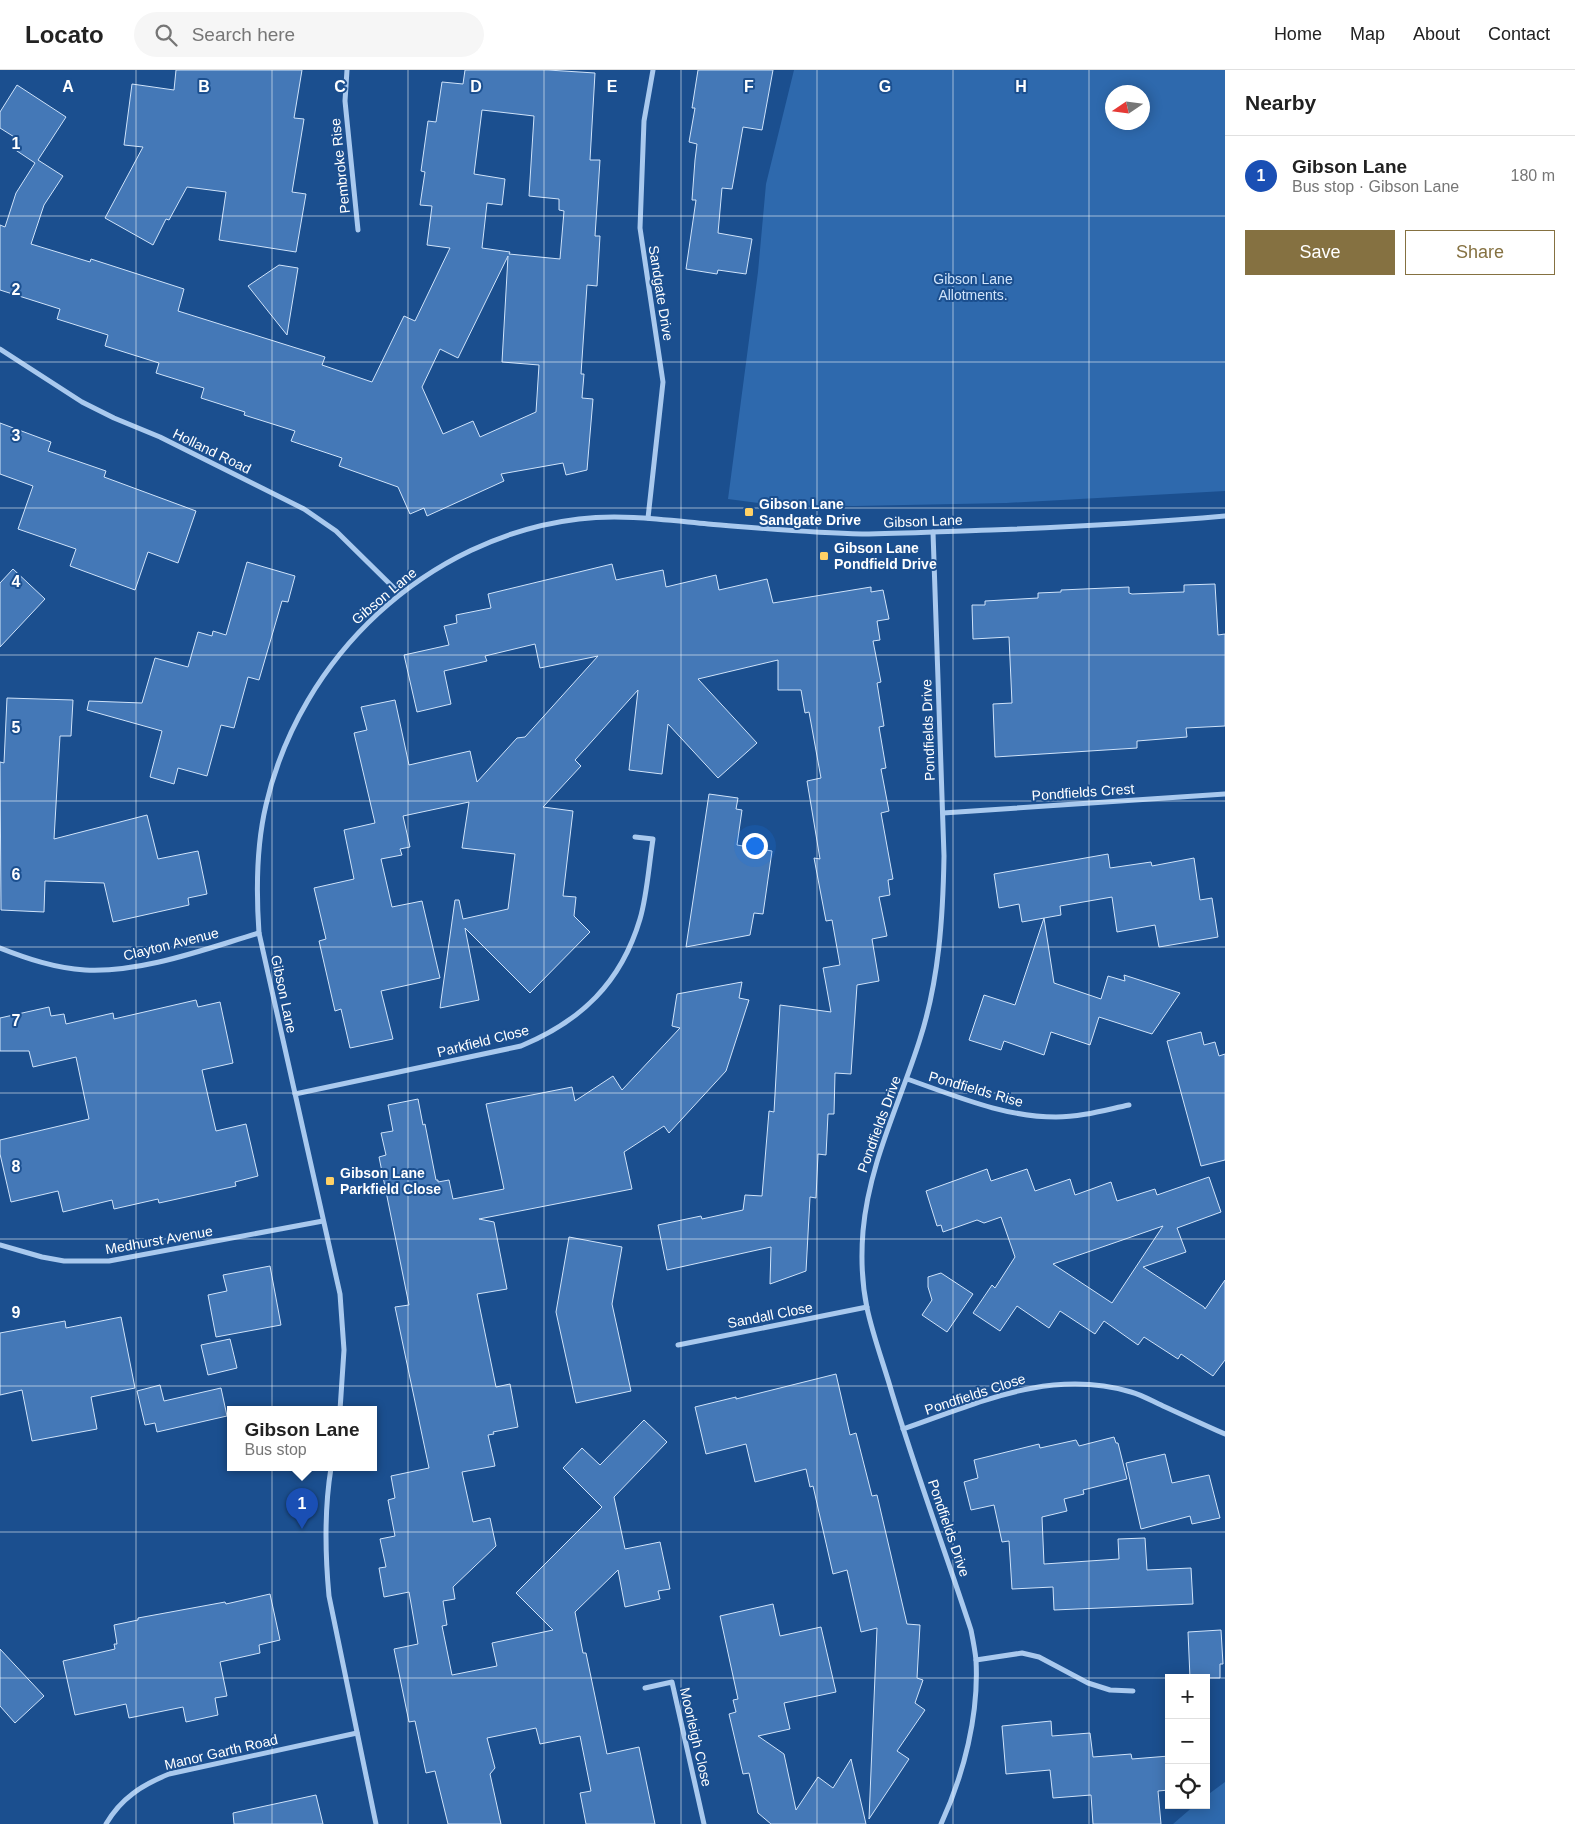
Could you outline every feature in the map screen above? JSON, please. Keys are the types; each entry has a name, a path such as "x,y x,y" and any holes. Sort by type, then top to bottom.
{"street":[{"name":"Pembroke Rise","path":"347,70 345,101 358,230"},
{"name":"Sandgate Drive","path":"648,518 663,382 640,228 644,121 653,70"},
{"name":"Holland Road","path":"0,348 82,402 304,509 336,531 400,594"},
{"name":"Gibson Lane","path":"340,1406 343,1378 343,1321 340,1294 260,933 257,869 260,837 266,806 285,745 306,702 333,662 370,620 426,575 454,559 483,545 513,534 575,520 607,517 648,518 842,533 1104,526 1225,516"},
{"name":"Pondfields Drive","path":"933,532 943,813 943,901 939,947 925,1018 907,1079 885,1134 870,1183 863,1241 867,1307 903,1429 971,1630 976,1660 972,1722 966,1753 958,1783 941,1824"},
{"name":"Pondfields Crest","path":"943,813 1225,794"},
{"name":"Parkfield Close","path":"295,1094 521,1046 542,1038 580,1013 597,997 624,960 641,917 652,839 635,837"},
{"name":"Clayton Avenue","path":"0,948 42,963 64,967 109,970 154,963 260,933"},
{"name":"Pondfields Rise","path":"907,1079 999,1110 1019,1114 1058,1117 1077,1116 1129,1105"},
{"name":"Medhurst Avenue","path":"0,1245 64,1261 109,1261 323,1220"},
{"name":"Sandall Close","path":"678,1344 867,1307"},
{"name":"Pondfields Close","path":"903,1429 1023,1389 1057,1384 1082,1383 1108,1386 1133,1392 1225,1434"},
{"path":"330,1471 325,1521 329,1596 376,1824"},
{"path":"976,1660 1022,1653 1039,1657 1088,1684 1110,1690 1133,1691"},
{"name":"Moorleigh Close","path":"645,1688 672,1682 704,1824"},
{"name":"Manor Garth Road","path":"106,1824 112,1813 128,1796 147,1783 169,1774 357,1733"}],"green space":[{"name":"Gibson Lane Allotments.","path":"794,70 1225,70 1225,491 1006,503 854,506 773,505 728,499 758,272 766,184"},
{"path":"1225,1782 1225,1824 1173,1824 1190,1809 1210,1809 1210,1793"}],"building":[{"path":"176,70 302,70 294,118 304,119 292,192 306,194 296,252 219,240 226,192 187,187 169,220 166,219 153,245 105,218 143,147 124,145 132,84 174,90"},
{"path":"465,70 548,70 595,73 590,160 600,160 595,236 600,236 597,286 587,285 581,374 584,374 582,398 593,399 587,470 566,475 563,463 501,474 504,481 427,516 424,508 410,514 398,487 339,466 342,458 291,441 295,431 244,415 245,412 201,398 204,388 156,373 159,363 105,346 108,335 57,319 60,309 0,290 0,225 5,227 16,193 35,163 14,149 19,140 0,128 0,112 17,85 66,117 38,160 63,176 44,205 31,244 90,262 91,259 184,289 178,311 325,357 322,365 372,382 404,316 415,321 450,248 427,245 432,206 420,205 425,172 421,171 428,121 436,122 442,82 463,84","holes":["482,110 534,116 529,196 559,199 559,210 564,211 560,259 509,254 510,252 482,248 487,203 502,205 505,179 474,174","508,256 502,362 539,365 536,412 480,437 473,421 443,434 422,387 440,349 458,358"]},
{"path":"698,70 773,70 762,130 743,127 732,189 722,188 718,233 752,239 746,274 718,270 717,274 686,269 696,200 692,200 697,144 689,142 695,108 692,108"},
{"path":"279,265 298,268 287,335 248,286"},
{"path":"0,423 51,442 48,451 106,471 104,477 196,511 178,563 148,552 135,590 70,566 76,549 18,529 33,486 0,474"},
{"path":"247,562 295,576 288,602 282,601 259,680 248,677 234,728 221,725 207,776 178,768 174,784 150,777 162,731 87,710 89,701 142,703 155,658 188,667 198,632 212,636 213,631 226,635"},
{"path":"612,564 616,580 663,570 666,587 716,575 719,590 767,579 773,603 871,587 871,592 883,590 889,619 877,621 880,640 873,641 881,682 877,683 884,726 879,727 886,768 881,769 889,811 881,813 893,879 888,880 890,895 879,897 887,936 872,939 879,981 857,985 851,1074 835,1073 834,1114 828,1114 826,1155 818,1154 816,1198 810,1197 806,1271 770,1284 771,1247 667,1270 658,1225 701,1216 702,1219 743,1210 745,1195 762,1196 769,1111 774,1112 780,1005 831,1012 823,968 840,965 832,920 826,921 814,858 820,859 807,781 821,778 809,712 805,713 801,690 778,690 778,660 698,679 757,743 718,778 668,724 662,774 629,770 638,690 575,760 581,766 543,807 573,811 563,896 576,897 574,916 590,932 530,993 465,928 479,1000 440,1008 455,900 459,900 463,919 508,909 515,854 462,848 469,802 403,816 410,847 400,849 402,855 381,859 392,907 422,901 440,978 381,991 393,1039 350,1048 341,1009 335,1011 319,941 326,939 314,888 354,879 344,830 375,823 354,733 367,730 361,707 395,700 409,765 470,751 477,782 517,738 525,737 598,656 540,668 535,644 485,656 487,661 444,671 451,704 417,712 404,655 449,645 444,626 457,623 456,615 491,608 488,594"},
{"path":"13,569 45,599 0,647 0,583"},
{"path":"1215,584 1218,635 1225,634 1225,726 1186,728 1187,737 1137,741 1137,748 995,757 993,704 1012,703 1009,637 973,639 972,605 985,605 985,601 1038,598 1038,593 1061,592 1061,590 1129,587 1129,593 1132,594 1184,592 1184,585"},
{"path":"7,698 73,700 71,736 60,736 54,839 147,815 158,859 198,851 207,894 188,898 189,905 113,922 104,883 45,881 44,912 1,910 0,762 4,763"},
{"path":"709,794 738,798 736,809 742,810 737,845 772,851 763,914 754,913 750,935 686,947"},
{"path":"1108,854 1110,868 1151,862 1152,866 1194,858 1200,900 1212,898 1218,937 1159,947 1155,925 1117,932 1112,897 1060,906 1061,915 1022,922 1019,904 999,908 994,874"},
{"path":"1044,918 1054,983 1101,999 1108,976 1125,981 1124,975 1180,993 1152,1034 1099,1017 1090,1045 1051,1032 1044,1055 1004,1041 1001,1050 969,1040 984,995 1015,1005"},
{"path":"742,982 739,998 749,1000 726,1071 669,1133 664,1126 624,1152 632,1189 479,1219 494,1222 507,1289 477,1294 496,1387 510,1384 518,1427 493,1432 494,1434 488,1435 495,1466 462,1472 473,1522 490,1518 496,1546 453,1587 455,1599 443,1601 447,1625 442,1626 452,1675 497,1666 492,1643 553,1630 516,1593 602,1507 563,1468 582,1448 600,1465 644,1420 667,1442 614,1497 625,1549 660,1542 670,1589 658,1591 660,1599 625,1607 618,1570 575,1612 583,1653 586,1653 607,1754 639,1747 655,1824 586,1824 580,1793 591,1791 580,1736 540,1744 536,1728 487,1738 495,1768 490,1774 501,1824 448,1824 435,1771 426,1773 415,1721 409,1722 394,1649 418,1644 409,1592 384,1597 379,1568 386,1567 380,1539 395,1536 388,1500 395,1498 391,1476 429,1468 395,1307 409,1305 379,1157 386,1155 381,1133 393,1131 388,1105 418,1099 436,1180 438,1182 449,1180 453,1199 504,1189 486,1104 572,1087 575,1101 613,1076 622,1090 680,1028 672,1026 677,994"},
{"path":"196,1000 198,1007 220,1002 233,1063 202,1070 216,1131 246,1124 258,1176 235,1182 236,1186 159,1203 158,1199 114,1209 112,1200 63,1212 58,1191 11,1202 0,1154 0,1140 89,1119 76,1057 33,1067 29,1051 0,1051 0,1018 49,1007 51,1016 64,1014 66,1024 113,1013 114,1019"},
{"path":"1201,1032 1204,1045 1215,1042 1219,1056 1225,1054 1225,1160 1201,1166 1167,1041"},
{"path":"987,1169 991,1181 1027,1169 1035,1191 1070,1179 1075,1195 1111,1182 1117,1201 1155,1189 1157,1195 1209,1177 1221,1212 1177,1228 1186,1252 1143,1267 1205,1309 1225,1280 1225,1360 1213,1376 1181,1354 1178,1359 1144,1337 1138,1345 1104,1321 1095,1334 1060,1311 1049,1328 1017,1306 1000,1331 973,1313 992,1285 995,1288 1015,1257 1001,1217 984,1223 977,1220 943,1232 941,1225 937,1226 926,1191","holes":["1163,1226 1112,1303 1053,1264"]},
{"path":"569,1237 622,1247 612,1304 631,1391 576,1403 556,1312"},
{"path":"270,1266 281,1325 216,1337 208,1295 227,1291 223,1275"},
{"path":"941,1273 973,1294 947,1332 922,1315 932,1300 928,1287 928,1277"},
{"path":"121,1317 135,1388 91,1397 97,1429 32,1441 22,1390 0,1395 0,1333 65,1321 66,1328"},
{"path":"230,1339 237,1368 208,1375 201,1345"},
{"path":"836,1374 850,1435 856,1433 872,1496 877,1495 907,1624 920,1625 917,1678 923,1680 915,1703 925,1710 897,1751 909,1759 869,1819 877,1628 861,1632 847,1570 833,1574 813,1486 810,1487 806,1469 755,1482 746,1444 706,1454 695,1407 736,1397 736,1399"},
{"path":"160,1385 164,1401 221,1388 227,1416 157,1432 155,1423 145,1425 137,1391"},
{"path":"1114,1437 1116,1443 1118,1443 1127,1479 1083,1490 1084,1494 1064,1499 1067,1511 1042,1517 1044,1564 1119,1559 1118,1539 1145,1538 1147,1570 1191,1568 1193,1604 1054,1610 1053,1587 1012,1589 1009,1541 1002,1542 994,1505 971,1510 964,1482 978,1478 974,1460 1039,1444 1040,1448 1076,1440 1079,1446"},
{"path":"1165,1454 1172,1483 1209,1475 1220,1518 1192,1524 1190,1516 1141,1529 1126,1463"},
{"path":"270,1594 280,1640 259,1645 260,1653 220,1662 227,1696 215,1698 218,1715 186,1722 183,1707 129,1718 126,1704 75,1715 63,1661 115,1649 114,1644 117,1644 114,1625 138,1620 138,1618 225,1602 226,1604"},
{"path":"773,1604 780,1636 821,1627 836,1692 784,1703 790,1729 758,1736 784,1754 796,1810 818,1777 833,1788 851,1759 866,1824 771,1824 758,1813 749,1773 743,1774 729,1714 736,1712 733,1700 738,1699 720,1616"},
{"path":"1221,1630 1223,1664 1220,1664 1220,1678 1210,1678 1210,1674 1190,1674 1188,1632"},
{"path":"0,1649 44,1696 15,1723 0,1706"},
{"path":"1051,1721 1052,1736 1090,1733 1093,1757 1131,1754 1132,1759 1165,1756 1165,1790 1158,1791 1161,1824 1093,1824 1091,1795 1053,1798 1050,1770 1006,1774 1002,1726"},
{"path":"316,1795 323,1824 234,1824 233,1813"}],"place":[{"name":"Gibson Lane Sandgate Drive","path":"749,512"},
{"name":"Gibson Lane Pondfield Drive","path":"824,556"},
{"name":"Gibson Lane Parkfield Close","path":"330,1181"},
{"name":"Gibson Lane","path":"302,1529"}]}
